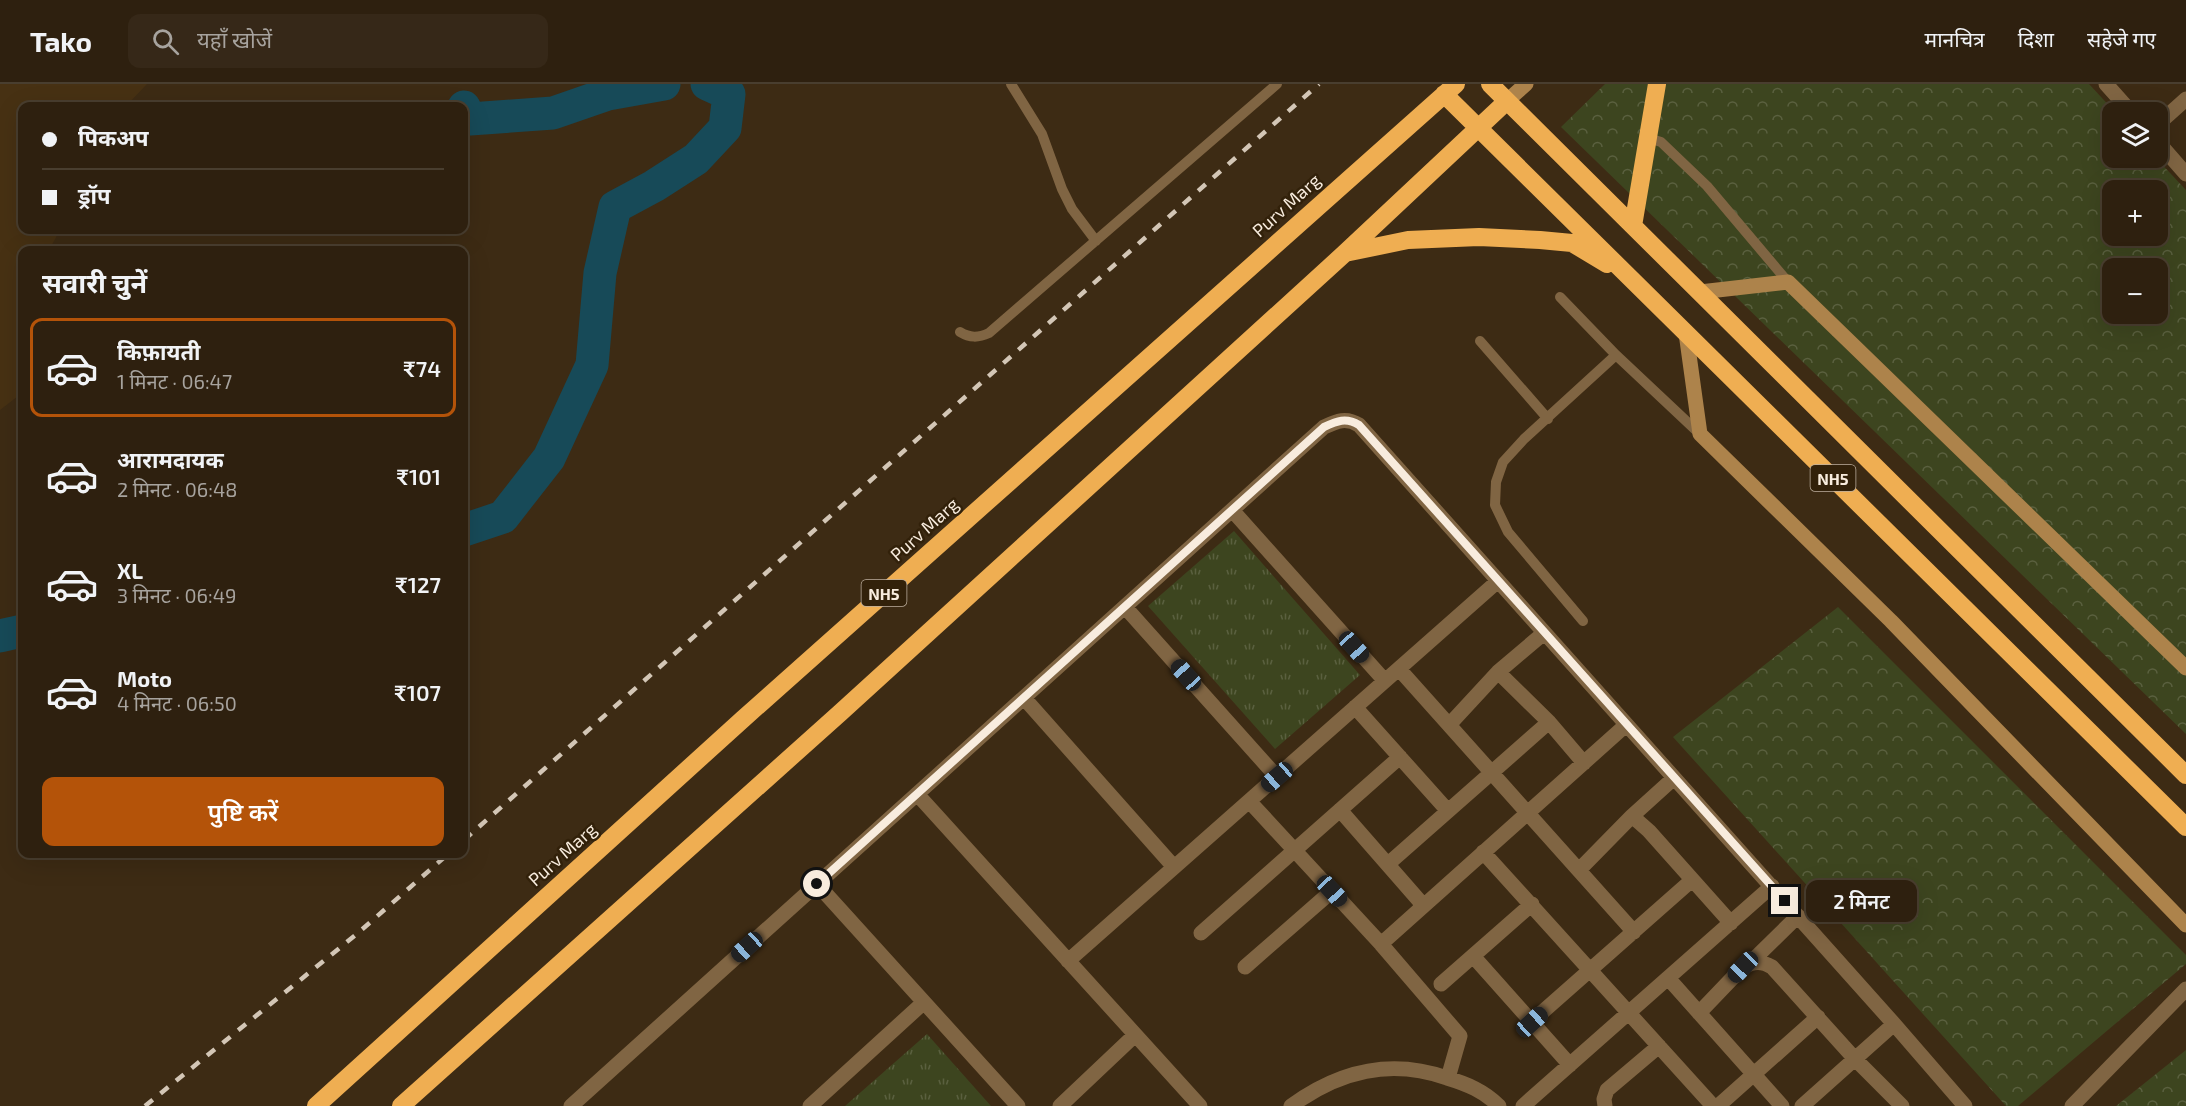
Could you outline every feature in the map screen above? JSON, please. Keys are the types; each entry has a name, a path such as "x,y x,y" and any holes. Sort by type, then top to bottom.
{"highway":[{"name":"NH5","path":"1490,84 2186,775"},
{"path":"1633,226 1657,84"},
{"name":"NH5","path":"1450,89 1479,129 2186,827"},
{"name":"Purv Marg","path":"316,1106 752,711 1450,89"},
{"path":"400,1106 849,705 1345,253 1508,101"},
{"path":"1345,253 1408,240 1479,237 1540,240 1572,243 1632,279"}],"street":[{"path":"1508,101 1526,84"},
{"path":"2106,84 2122,102"},
{"path":"2168,115 2186,99"},
{"path":"2168,154 2186,174"},
{"path":"1700,292 1788,282 2186,669"},
{"path":"1686,333 1700,434 1891,621 2186,925"},
{"path":"571,1106 1324,427 1344,419 1359,425 1772,886 1965,1106"},
{"path":"1232,510 1385,681"},
{"path":"1068,961 1498,581"},
{"path":"1125,607 1277,777"},
{"path":"1449,725 1498,672 1544,633"},
{"path":"1399,669 1634,932"},
{"path":"1498,672 1549,722 1584,763"},
{"path":"1023,698 1174,867"},
{"path":"1355,707 1448,811"},
{"path":"1388,864 1549,722"},
{"path":"1381,944 1626,725"},
{"path":"1201,933 1400,757"},
{"path":"1579,870 1632,816 1674,778"},
{"path":"917,794 1200,1106"},
{"path":"1249,801 1381,944 1460,1036 1448,1078"},
{"path":"1340,810 1424,904"},
{"path":"1632,816 1649,831 1731,923"},
{"path":"1483,852 1713,1106"},
{"path":"1532,1022 1692,880"},
{"path":"817,884 1018,1106"},
{"path":"1524,1106 1772,886"},
{"path":"1245,967 1332,891"},
{"path":"1441,984 1532,904"},
{"path":"1699,1013 1743,967 1750,963 1798,916"},
{"path":"1473,956 1570,1065"},
{"path":"1750,963 1765,963 1772,967 1855,1059 1902,1106"},
{"path":"1668,978 1782,1106"},
{"path":"2072,1106 2186,989"},
{"path":"810,1106 924,1003"},
{"path":"1718,1106 1818,1017"},
{"path":"1802,1106 1894,1024"},
{"path":"1060,1106 1135,1035"},
{"path":"1601,1104 1607,1090 1659,1046"},
{"path":"1291,1106 1314,1089 1344,1077 1366,1071 1403,1068 1428,1071 1470,1086 1490,1097 1499,1106"}],"lane":[{"path":"1011,84 1042,134 1062,189 1072,208 1096,241"},
{"path":"960,332 973,337 989,333 1277,84"},
{"path":"1648,138 1661,142 1707,186 1788,282"},
{"path":"1560,297 1616,356 1700,434"},
{"path":"1480,341 1548,419"},
{"path":"1584,621 1508,532 1495,505 1496,482 1503,462 1524,439 1616,356"}],"shaded area":[{"path":"0,84 147,84 130,102 18,102 18,234 58,234 51,246 18,246 18,396 0,410"}],"green space":[{"path":"1605,84 2089,84 2106,102 2102,102 2102,168 2165,168 2186,190 2186,734 1561,127"},
{"path":"1234,531 1360,675 1275,749 1148,606"},
{"path":"1838,607 2186,955 2186,964 2018,1106 2006,1106 1673,737"},
{"path":"927,1034 991,1106 845,1106"},
{"path":"2186,1050 2186,1106 2116,1106"}],"waterway":[{"path":"468,115 470,119 553,113 608,94 664,84"},
{"path":"468,529 503,517 549,458 592,365 600,273 615,207 654,186 696,159 725,128 729,94 707,84"},
{"path":"0,636 18,632"}],"railway":[{"path":"468,836 1319,84"},
{"path":"145,1106 358,933 443,858"}],"route":[{"path":"817,884 1324,427 1344,419 1359,425 1785,901"}]}
